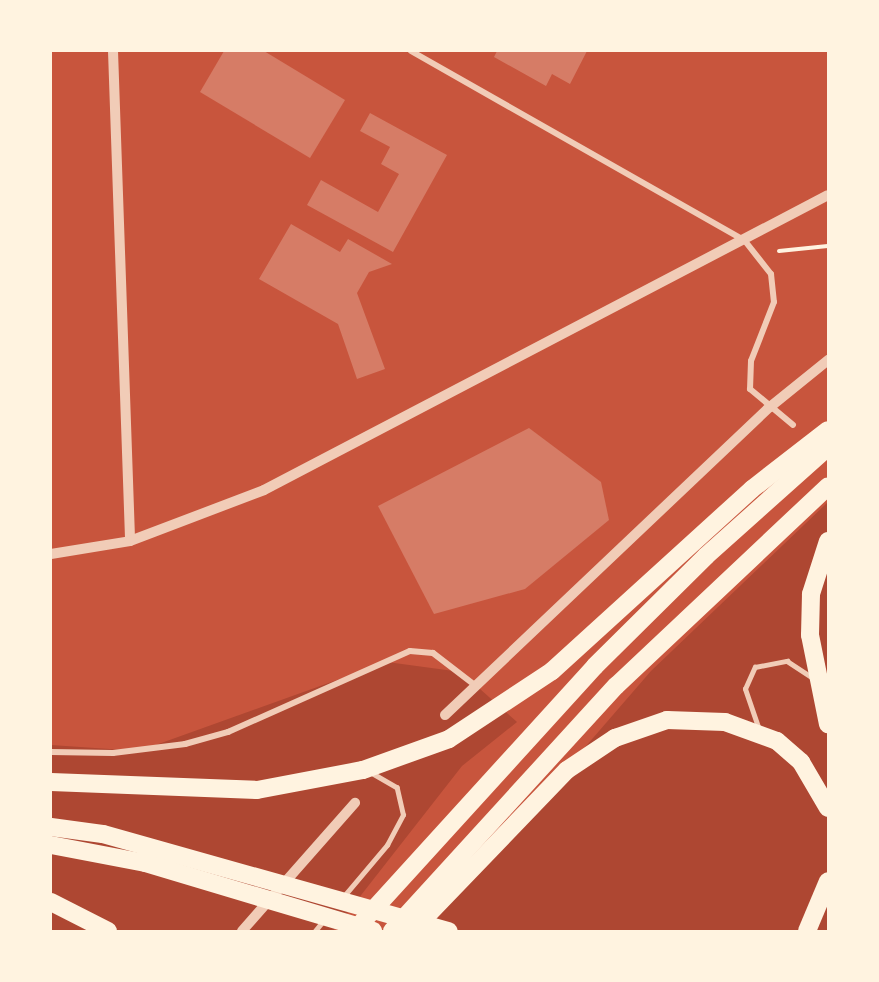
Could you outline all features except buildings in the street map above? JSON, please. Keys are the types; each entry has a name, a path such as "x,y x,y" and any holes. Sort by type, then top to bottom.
{"highway":[{"path":"51,782 257,790 363,770 449,739 552,671 752,489 828,430"},
{"path":"354,931 595,666 706,556 828,447"},
{"path":"392,931 616,686 828,486"},
{"path":"828,541 811,594 815,680 828,724"},
{"path":"412,931 567,770 615,738 667,720 725,722 762,735 801,762 828,808"},
{"path":"51,827 103,834 228,867 441,929"},
{"path":"51,845 215,882 373,931"},
{"path":"807,931 828,882"},
{"path":"51,902 108,931"}],"street":[{"path":"113,51 130,541"},
{"path":"411,51 745,241 771,274 774,302 751,360 750,389 793,425"},
{"path":"51,554 130,541 264,490 745,241 828,195"},
{"path":"446,715 770,407 828,360"},
{"path":"51,752 139,751 217,735 410,651 433,652 477,687"},
{"path":"242,931 355,803"}],"lane":[{"path":"762,735 745,690 755,667 787,661 815,680"},
{"path":"315,931 387,845 403,815 397,788 363,770"}],"path":[{"path":"778,251 828,246"}],"shaded area":[{"path":"828,502 828,931 426,931 651,671"},
{"path":"387,662 461,672 517,722 462,766 333,931 51,931 51,745 139,751"}]}
